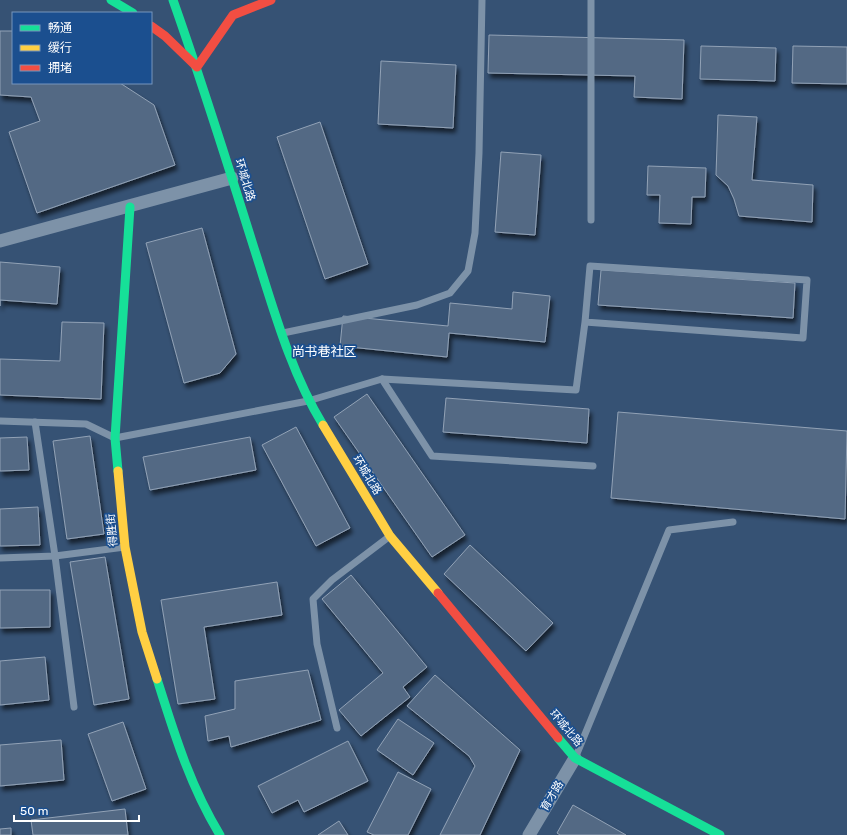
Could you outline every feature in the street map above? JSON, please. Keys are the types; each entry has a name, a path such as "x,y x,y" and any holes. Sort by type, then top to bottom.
{"main road":[{"path":"111,0 131,12"},
{"name":"环城北路","path":"173,0 197,67 274,311 308,401 390,536 575,758 720,835"},
{"path":"152,27 165,36 197,67 233,15 271,0"},
{"name":"得胜街","path":"130,207 115,438 125,547 142,632 169,716 188,772 206,812 220,835"}],"street":[{"path":"0,241 130,207 232,178"},
{"name":"育才路","path":"529,835 575,758"}],"lane":[{"path":"283,333 417,305 450,293 468,271 475,233 479,154 482,0"},
{"path":"591,0 591,220"},
{"path":"0,421 86,424 115,438 308,401 382,379 576,390 585,322 590,266 807,280 803,338 585,322"},
{"path":"382,379 432,456 593,466"},
{"path":"35,422 55,556 74,707"},
{"path":"575,758 669,530 733,522"},
{"path":"337,728 317,644 313,598 332,580 390,536"},
{"path":"0,558 55,556 125,547"}],"building":[{"path":"0,31 12,31 12,84 122,84 154,105 175,165 37,213 9,132 40,121 31,97 0,95"},
{"path":"489,35 684,40 682,99 634,97 635,76 488,73"},
{"path":"701,46 776,48 775,81 700,79"},
{"path":"793,46 847,47 847,84 792,83"},
{"path":"381,61 456,65 453,128 378,124"},
{"path":"718,115 757,117 752,180 813,185 812,222 739,216 728,186 716,175"},
{"path":"320,122 368,264 325,279 277,137"},
{"path":"501,152 541,155 535,235 495,232"},
{"path":"648,166 706,168 705,197 692,197 691,224 659,223 660,195 647,195"},
{"path":"202,228 236,354 220,373 184,383 146,243"},
{"path":"0,262 60,267 57,304 0,300"},
{"path":"601,270 795,283 793,318 598,305"},
{"path":"513,292 550,296 545,342 449,333 447,357 340,346 343,316 448,326 450,303 512,309"},
{"path":"62,322 104,323 101,399 0,395 0,359 60,361"},
{"path":"367,394 465,535 432,557 334,417"},
{"path":"446,398 589,409 587,443 443,432"},
{"path":"618,412 847,431 845,519 611,498"},
{"path":"296,427 350,528 316,546 262,445"},
{"path":"90,436 104,534 67,539 53,441"},
{"path":"27,437 29,470 0,471 0,438"},
{"path":"250,437 256,470 150,490 143,457"},
{"path":"38,507 40,545 0,546 0,509"},
{"path":"470,545 553,623 526,651 444,574"},
{"path":"105,557 129,699 94,705 70,562"},
{"path":"351,575 427,667 403,687 410,697 361,736 339,710 383,673 322,599"},
{"path":"277,582 282,615 204,627 215,699 178,704 161,600"},
{"path":"0,590 50,590 50,627 0,628"},
{"path":"45,657 49,700 0,705 0,661"},
{"path":"308,670 321,720 231,747 229,736 208,741 205,716 235,709 235,681"},
{"path":"435,675 520,750 480,835 440,835 475,766 469,756 407,706"},
{"path":"398,719 434,743 413,775 377,750"},
{"path":"123,722 146,789 112,801 88,734"},
{"path":"61,740 64,780 0,786 0,745"},
{"path":"348,741 368,781 304,812 298,800 272,813 258,786"},
{"path":"398,772 431,789 408,835 374,835 367,832"},
{"path":"573,805 626,835 560,835 557,833"},
{"path":"125,809 128,835 33,835 31,820"},
{"path":"339,821 348,835 318,835"},
{"path":"11,828 11,835 0,835 0,829"}],"traffic: fast":[{"path":"111,0 131,12"},
{"path":"173,0 215,124 283,338 301,383 323,425"},
{"path":"118,471 115,438 130,207"},
{"path":"157,679 176,739 191,778 220,835"},
{"path":"558,738 575,758 720,835"}],"traffic: slow":[{"path":"323,425 390,536 438,593"},
{"path":"118,471 125,547 142,632 157,679"}],"traffic: jam":[{"path":"152,27 165,36 197,67 233,15 271,0"},
{"path":"438,593 558,738"}],"district":[{"name":"尚书巷社区","path":"324,351"}]}
